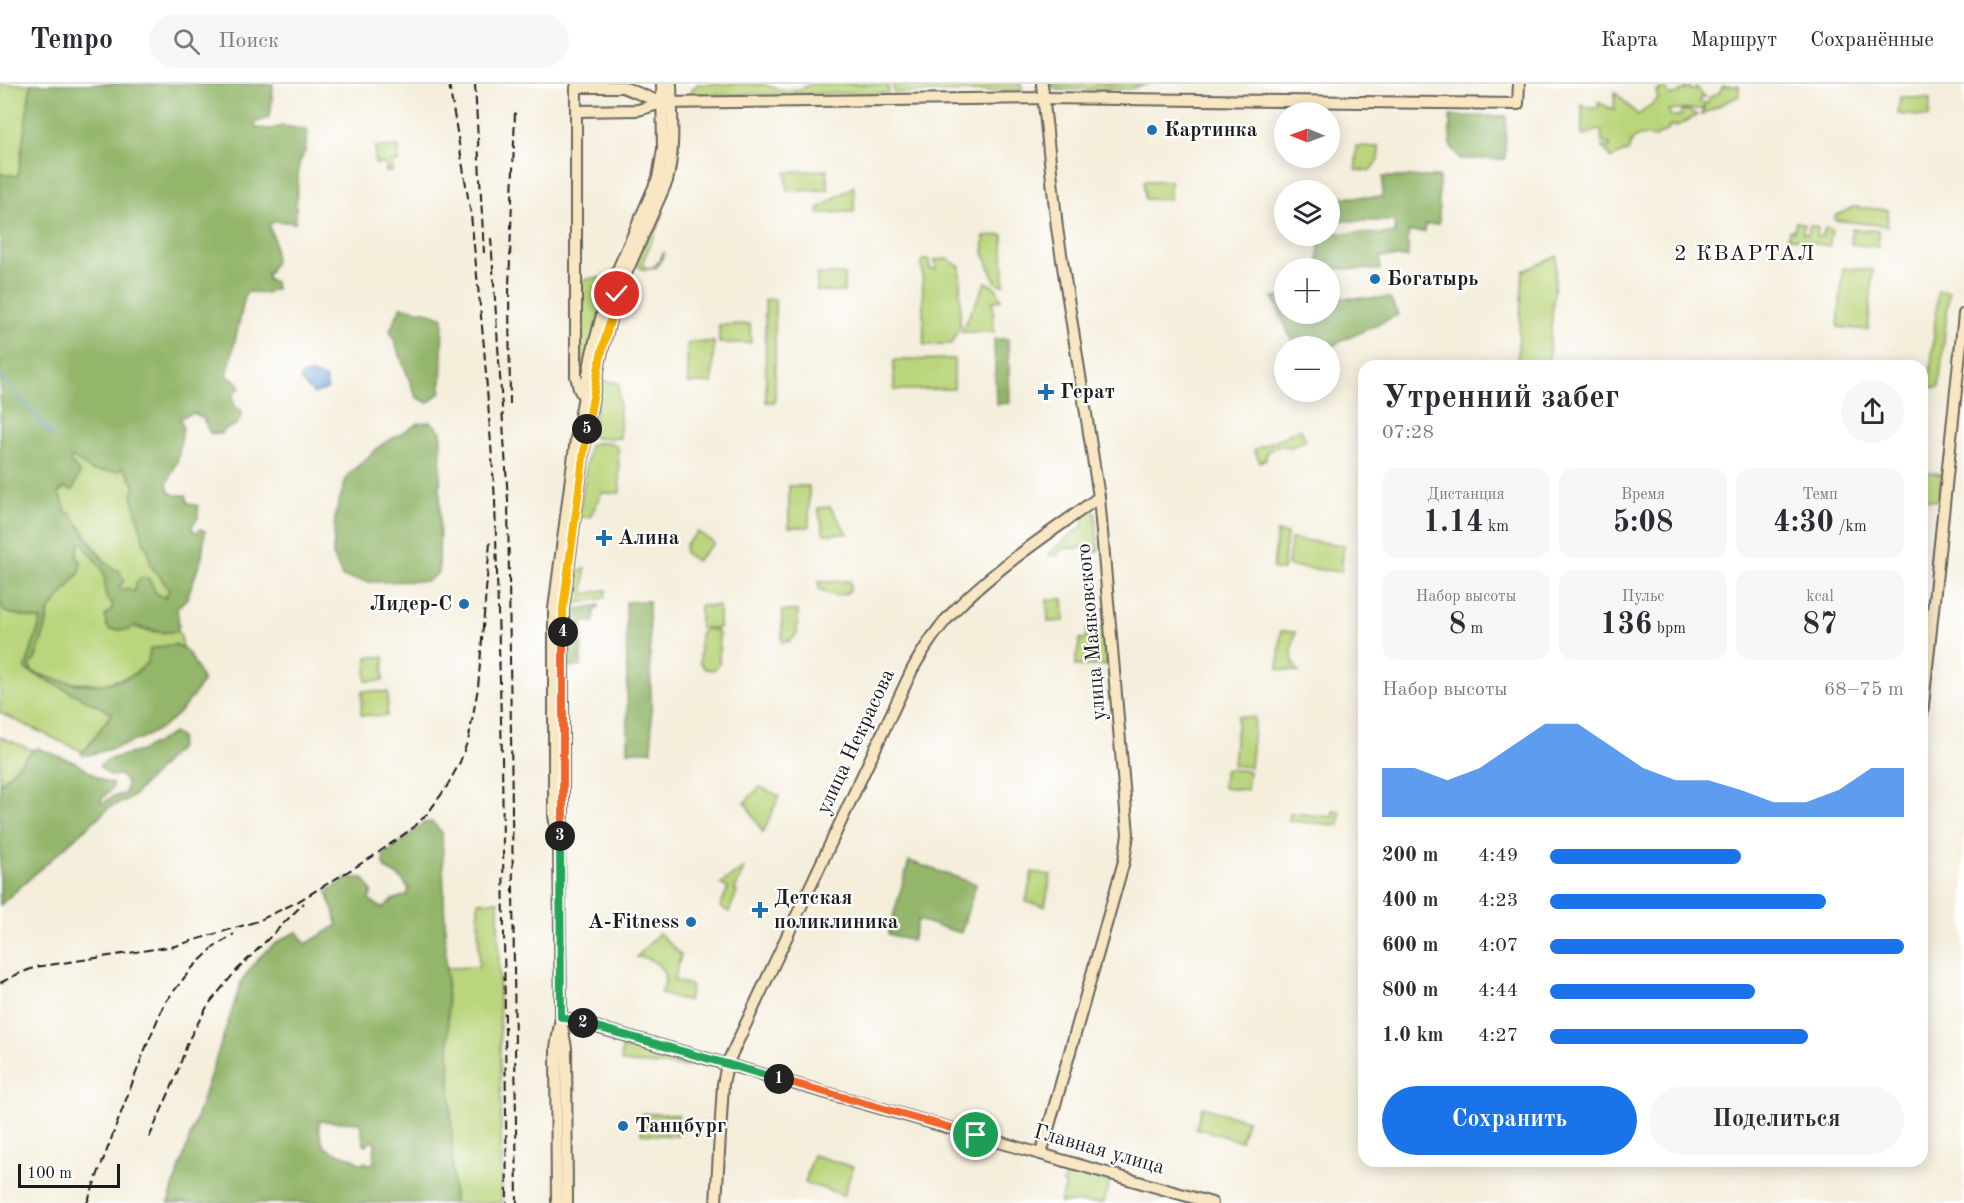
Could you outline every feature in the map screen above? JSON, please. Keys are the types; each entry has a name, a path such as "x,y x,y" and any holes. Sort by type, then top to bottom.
{"street":[{"path":"567,1203 566,1048 561,1017 559,845 554,816 554,609 576,439 617,294 667,181 672,149 667,103 662,84"},
{"path":"667,103 671,84"},
{"name":"улица Маяковского","path":"1041,1154 1128,842 1099,497 1057,228 1042,84"},
{"path":"576,111 638,110 667,103 1043,98 1518,104 1519,84"},
{"path":"587,400 579,389 576,376 576,87 623,87 667,103"},
{"path":"638,93 638,110"},
{"path":"1928,658 1964,314"},
{"name":"улица Некрасова","path":"716,1203 723,1084 727,1064 881,734 928,643 964,600 1099,497"},
{"path":"557,1203 556,1048 561,1017"},
{"name":"Главная улица","path":"561,1017 1212,1203"},
{"path":"1166,1203 1169,1191"}],"green space":[{"path":"0,84 31,84 18,176 0,174"},
{"path":"31,84 273,84 271,112 268,118 255,123 256,128 271,129 283,126 306,130 308,133 305,151 299,164 295,223 274,221 269,226 274,239 275,262 267,275 268,280 275,282 276,289 266,293 246,292 227,376 239,383 240,388 233,393 234,405 242,411 240,418 235,425 225,429 222,434 210,433 203,418 193,413 180,418 183,427 178,459 167,484 169,492 175,495 186,495 188,503 198,506 198,518 192,525 193,531 198,532 200,529 205,531 202,557 187,598 177,608 179,625 177,631 160,632 133,626 129,630 109,630 105,616 112,609 112,602 107,600 104,575 83,543 79,544 77,557 81,562 80,572 48,612 46,627 35,660 30,664 31,671 67,682 105,684 129,677 137,672 148,662 150,649 174,645 180,646 189,653 203,681 179,712 154,732 141,739 88,755 82,755 81,751 86,750 112,713 25,669 41,620 4,612 0,598 0,174 18,176","holes":["72,457 93,471 119,471 124,468 135,485 132,495 144,543 149,552 150,565 169,591 165,598 156,593 149,579 143,577 136,583 134,592 128,588 122,590 119,587 124,581 119,570 113,568 99,556 72,514 66,512 58,493 64,488 73,490 80,473 70,461"]},
{"path":"697,84 762,84 781,90 800,89 811,84 888,84 889,93 688,95"},
{"path":"893,84 1021,84 1023,90 894,93"},
{"path":"1049,84 1148,84 1130,89 1057,90"},
{"path":"1660,85 1664,85 1670,96 1686,90 1686,86 1690,86 1690,90 1695,90 1696,86 1705,97 1700,97 1700,102 1708,103 1709,97 1719,93 1723,86 1739,86 1739,96 1702,114 1705,104 1702,109 1668,110 1671,116 1681,116 1681,111 1690,111 1698,115 1675,127 1674,125 1668,127 1669,130 1653,138 1637,137 1629,150 1610,159 1602,147 1610,147 1610,144 1602,143 1601,129 1582,136 1582,104 1588,108 1594,108 1599,107 1598,102 1614,110 1615,92 1638,115 1658,99 1656,91 1660,91"},
{"path":"1900,97 1930,99 1929,117 1898,114"},
{"path":"1450,116 1506,116 1505,159 1460,159 1450,145"},
{"path":"1356,146 1379,147 1379,161 1369,171 1356,170"},
{"path":"375,147 399,147 398,162 392,162 392,172 386,172 386,164 375,164"},
{"path":"827,170 828,190 787,191 786,172"},
{"path":"1383,177 1439,177 1439,224 1425,225 1425,232 1408,232 1408,257 1380,257 1380,270 1340,269 1340,258 1318,258 1319,246 1340,246 1340,233 1395,234 1394,221 1340,221 1340,197 1382,197"},
{"path":"1144,181 1170,181 1170,199 1145,199"},
{"path":"854,186 854,212 818,213 818,209"},
{"path":"1853,207 1888,210 1887,226 1835,220 1835,216"},
{"path":"659,213 664,213 642,263 646,268 655,266 665,253 656,268 644,270 639,267 637,258"},
{"path":"1796,222 1804,224 1803,233 1808,234 1810,225 1818,227 1817,236 1822,237 1825,228 1832,230 1829,246 1788,237 1789,230 1794,231"},
{"path":"1852,229 1879,231 1878,247 1851,244"},
{"path":"1003,235 1004,285 995,280 984,247 984,236"},
{"path":"1557,256 1548,360 1517,360 1523,271"},
{"path":"948,259 960,267 960,326 951,344 924,345 922,260 929,260 930,269 936,269 935,260"},
{"path":"1843,268 1873,270 1868,330 1838,327"},
{"path":"817,274 844,274 844,292 817,291"},
{"path":"585,279 604,279 607,285 582,378 581,282"},
{"path":"986,282 996,288 1002,300 993,301 994,332 961,332"},
{"path":"1938,291 1949,292 1939,388 1929,387"},
{"path":"1340,298 1390,298 1398,315 1340,342 1340,336 1290,336 1285,324 1340,324"},
{"path":"775,299 775,402 766,402 765,300"},
{"path":"401,307 425,311 443,318 441,392 428,403 416,397 390,330"},
{"path":"750,324 751,343 719,343 719,325"},
{"path":"994,339 1008,339 1010,403 996,404"},
{"path":"691,342 714,342 712,383 688,383 687,345"},
{"path":"954,359 954,389 894,390 894,360"},
{"path":"600,380 619,383 620,438 592,436"},
{"path":"431,422 441,432 439,572 428,581 370,582 342,577 333,555 335,515 347,476 381,445 419,423"},
{"path":"1300,429 1306,440 1291,447 1280,445 1267,451 1266,459 1260,462 1254,450"},
{"path":"594,443 612,443 618,448 620,493 602,493 590,517 579,517 589,446"},
{"path":"72,457 93,471 118,471 124,468 135,486 150,565 169,591 165,598 156,593 149,579 134,592 122,591 113,570 72,515 66,513 58,493 64,488 73,490 79,474 69,461"},
{"path":"1928,473 1941,474 1938,501 1928,500"},
{"path":"789,486 809,486 809,527 789,527"},
{"path":"830,507 848,534 824,534 818,508"},
{"path":"1089,511 1096,513 1098,552 1090,552 1087,547 1060,549 1058,555 1050,556 1050,551 1082,527 1083,520 1080,516"},
{"path":"698,532 714,543 696,561 685,553 685,545"},
{"path":"1277,532 1287,534 1283,570 1273,569"},
{"path":"1291,539 1344,545 1341,572 1288,566"},
{"path":"83,542 102,570 106,597 112,602 112,609 127,622 142,629 160,632 177,631 181,636 183,648 175,644 130,676 104,684 74,683 51,679 31,671 30,664 35,660 46,627 48,612 80,572 77,557 79,544"},
{"path":"585,568 584,594 607,590 604,598 574,604 568,603 570,577"},
{"path":"850,581 850,591 842,595 831,594 819,589 819,582"},
{"path":"0,598 4,612 41,620 25,669 112,713 85,750 81,751 0,713"},
{"path":"1063,599 1064,621 1048,622 1047,600"},
{"path":"649,601 652,751 628,751 626,602"},
{"path":"599,605 595,610 594,622 582,622 581,667 568,667 567,611"},
{"path":"700,606 719,606 719,628 700,628"},
{"path":"782,611 798,611 797,634 790,641 782,642"},
{"path":"1104,627 1107,665 1075,666 1080,639 1086,638 1087,628"},
{"path":"706,629 716,630 719,634 719,664 714,670 705,669 700,663 700,634"},
{"path":"1281,631 1295,632 1292,658 1299,672 1278,669"},
{"path":"367,657 384,657 383,681 366,681"},
{"path":"362,691 388,692 387,716 361,715"},
{"path":"1238,716 1255,718 1250,767 1233,765"},
{"path":"174,733 181,738 180,747 131,798 110,807 0,905 0,784 33,750 38,748 76,763 105,782 112,783 113,787 100,801 103,803 113,796 125,794 127,783 120,775 111,776 99,766 109,759 141,751"},
{"path":"0,737 33,750 0,784"},
{"path":"1228,769 1249,771 1247,790 1223,788 1224,771"},
{"path":"760,787 779,796 763,833 745,802"},
{"path":"1333,811 1340,811 1339,825 1289,821 1290,813 1332,817"},
{"path":"432,822 442,832 454,1203 168,1203 241,983 247,974 264,953 287,937 297,932 306,944 338,925 327,892 349,878 363,878 372,891 369,900 382,908 392,900 407,895 409,889 403,881 384,867 384,854 397,846 423,823","holes":["319,1121 360,1123 364,1144 367,1145 371,1141 375,1143 374,1163 361,1164 331,1151 322,1142"]},
{"path":"909,861 976,884 961,933 918,920 912,941 888,934"},
{"path":"744,868 729,912 720,907 728,888 720,884"},
{"path":"1032,872 1051,875 1045,906 1026,902"},
{"path":"498,901 502,1203 454,1203 446,968 479,967 478,902"},
{"path":"659,933 681,955 674,980 692,986 688,1001 661,994 665,981 662,970 652,961 637,957"},
{"path":"622,1045 638,1047 688,1062 688,1067 621,1062"},
{"path":"1202,1107 1247,1120 1241,1141 1196,1128"},
{"path":"642,1113 678,1115 677,1136 641,1134"},
{"path":"813,1155 853,1167 844,1195 805,1183"},
{"path":"1066,1171 1109,1183 1104,1203 1060,1203 1066,1185 1063,1184"}],"water":[{"path":"305,374 325,378 328,389 314,394 300,380"}],"waterway":[{"path":"0,376 54,437"}],"railway":[{"path":"449,84 471,215 484,347 495,500 502,757 507,1203"},
{"path":"475,84 484,253"},
{"path":"510,405 509,287 515,112"},
{"path":"491,238 508,500 517,1203"},
{"path":"0,983 36,967 175,946 258,921 297,902 372,857 413,828 428,813 446,788 460,762 469,737 478,688 490,542"},
{"path":"149,1138 173,1084 189,1039 208,1005 235,972 304,903"},
{"path":"87,1203 164,1004 191,969 213,948 234,934"}],"place":[{"name":"Картинка","path":"1152,130"},
{"name":"Богатырь","path":"1375,279"},
{"name":"Герат","path":"1046,392"},
{"name":"Алина","path":"604,538"},
{"name":"Лидер-С","path":"464,604"},
{"name":"Детская поликлиника","path":"760,910"},
{"name":"A-Fitness","path":"691,922"},
{"name":"Танцбург","path":"623,1126"}],"district":[{"name":"2 КВАРТАЛ","path":"1745,254"}],"route":[{"path":"617,294 601,355 585,440 563,609 563,815 559,845 561,1017 976,1135"}]}
